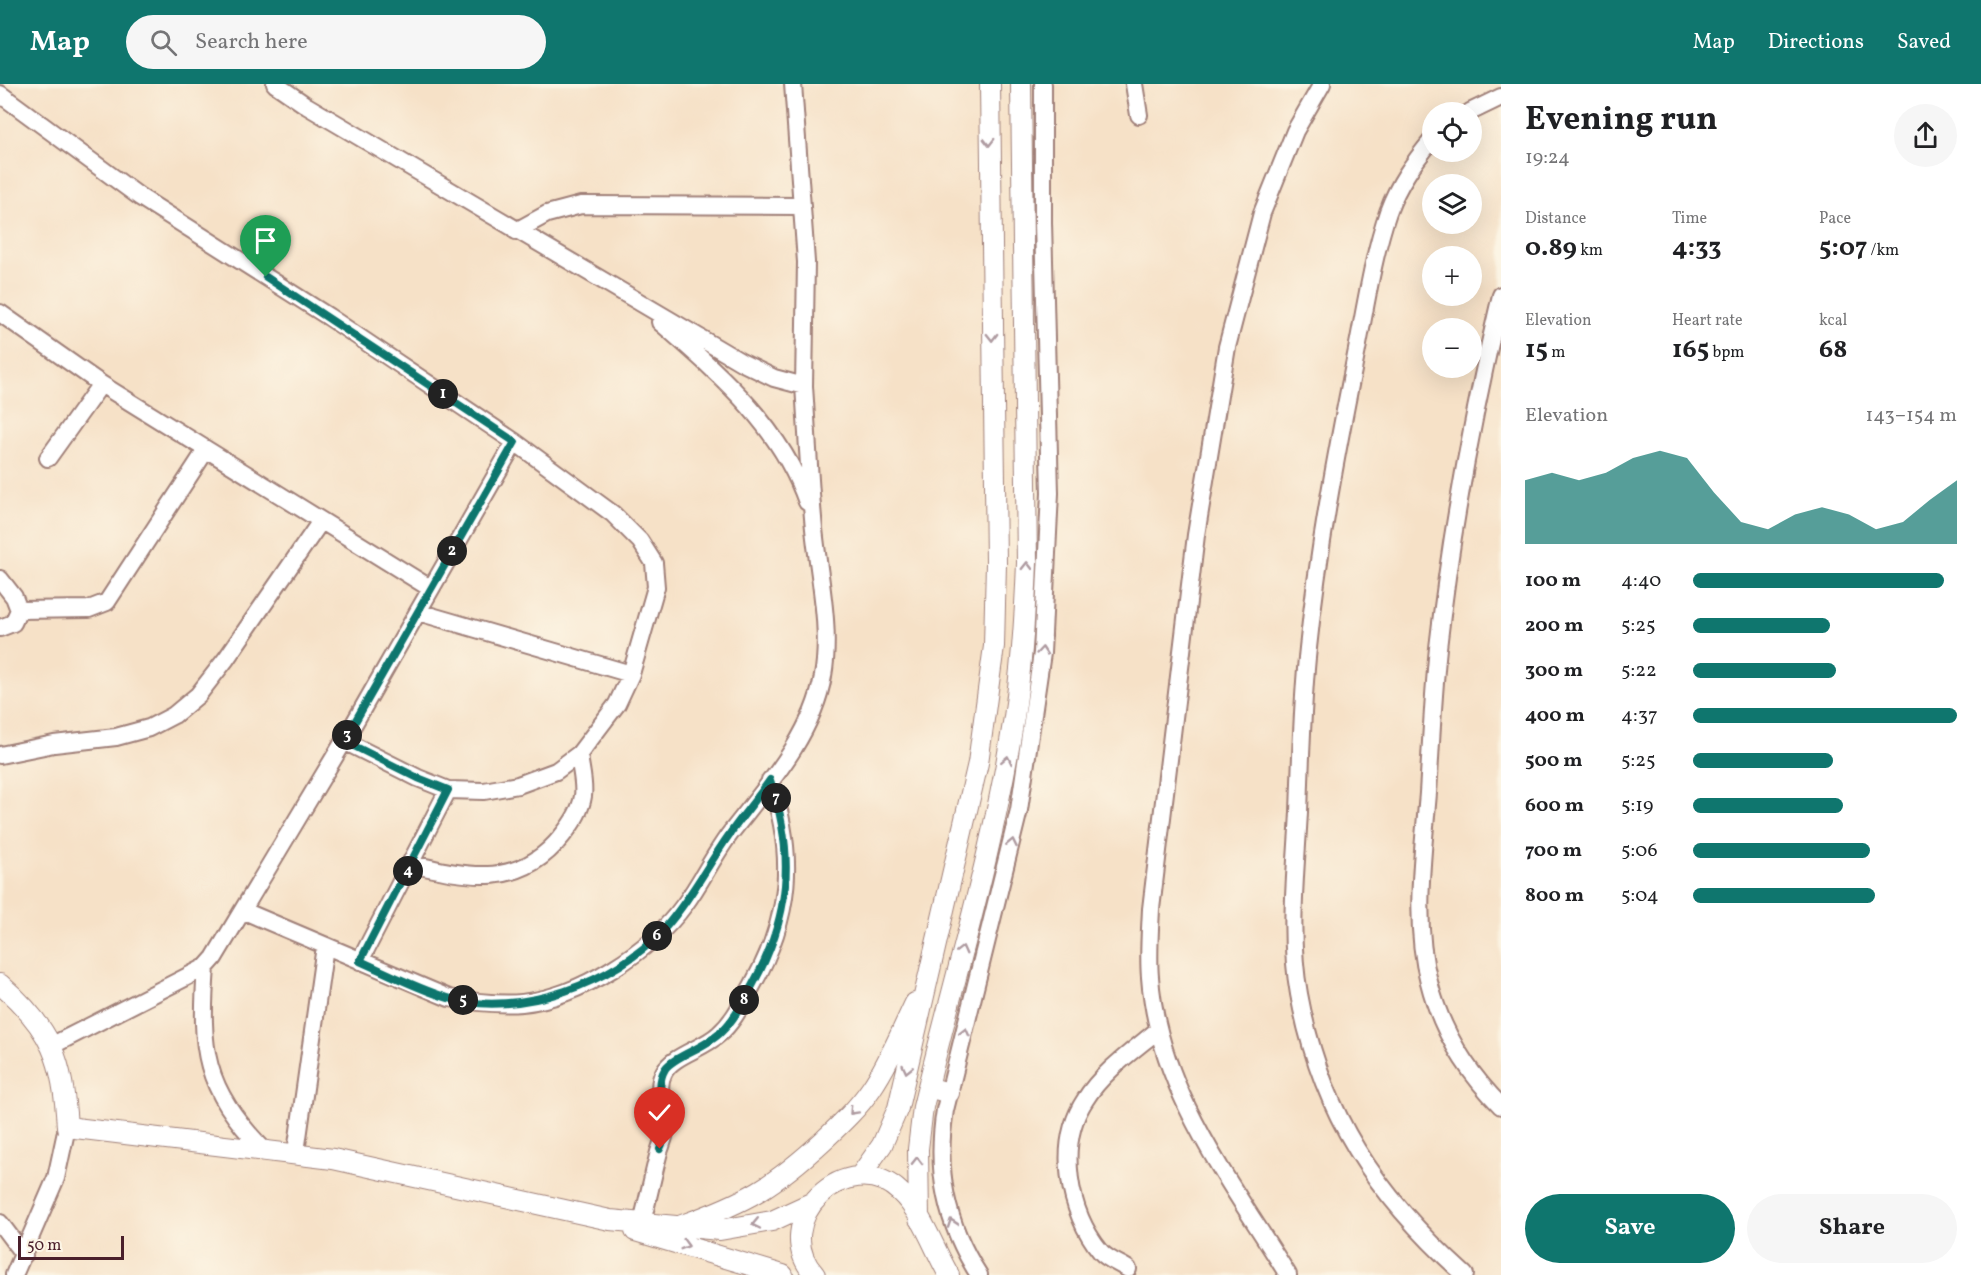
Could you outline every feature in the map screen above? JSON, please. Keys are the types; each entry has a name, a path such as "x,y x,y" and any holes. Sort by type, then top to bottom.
{"street":[{"path":"275,84 307,106 516,231 741,362 774,378 804,386"},
{"path":"297,84 307,106"},
{"path":"244,911 449,998 475,1002 522,1003 559,994 611,970 640,952 663,930 684,905 728,836 770,780 814,710 823,676 824,609 813,518 804,386 806,273 793,84"},
{"path":"860,1176 882,1145 898,1108 978,763 994,646 996,563 990,84"},
{"path":"919,1219 918,1149 928,1087 998,802 1014,717 1023,637 1027,564 1021,84"},
{"path":"979,1275 957,1236 944,1193 941,1146 949,1093 1019,810 1042,653 1050,493 1043,233 1043,84"},
{"path":"1134,84 1140,115"},
{"path":"1288,1275 1204,1139 1180,1095 1158,1029 1150,978 1151,909 1196,535 1227,347 1265,204 1295,131 1322,84"},
{"path":"0,94 140,197 329,317 515,442 613,514 640,541 654,564 656,587 631,674 617,704 579,754 555,771 518,785 484,791 448,790 418,778 344,741"},
{"path":"1482,106 1501,97"},
{"path":"1422,152 1412,164 1388,213 1374,261 1334,460 1308,650 1294,897 1294,958 1299,994 1316,1059 1334,1110 1363,1161 1395,1205 1426,1240 1466,1275"},
{"path":"516,231 547,214 581,205 802,206"},
{"path":"1501,295 1479,398 1438,648 1421,886 1422,932 1428,982 1450,1039 1476,1081 1501,1106"},
{"path":"637,302 730,384 753,410 786,457 813,518"},
{"path":"0,313 101,384 430,588"},
{"path":"48,458 101,384"},
{"path":"53,1045 206,967 244,911 515,442"},
{"path":"19,610 89,609 106,603 206,450"},
{"path":"0,755 116,737 149,728 174,715 198,695 226,659 321,521"},
{"path":"0,579 14,597 19,610 13,623 0,628"},
{"path":"418,612 631,674"},
{"path":"411,864 463,876 487,876 517,871 537,861 553,848 578,811 583,795 579,754"},
{"path":"642,1222 666,1132 666,1115 660,1091 664,1071 675,1059 706,1045 727,1027 769,956 776,936 785,895 786,854 781,815 770,780"},
{"path":"360,961 448,790"},
{"path":"296,1152 325,946"},
{"path":"206,967 203,1020 210,1072 237,1122 263,1149"},
{"path":"678,1227 737,1204 768,1187 796,1166 853,1112 881,1073 931,968"},
{"path":"0,984 24,1007 53,1045 65,1087 67,1127 56,1178 14,1275"},
{"path":"1128,1269 1103,1254 1083,1225 1069,1171 1070,1133 1085,1099 1115,1066 1158,1029"},
{"path":"928,1087 949,1093"},
{"path":"67,1127 296,1152 380,1167 610,1220 720,1230 772,1221 811,1203 831,1185 860,1176 880,1179 899,1190 919,1219 949,1275"},
{"path":"811,1203 803,1220 800,1241 806,1261 815,1275"},
{"path":"610,1220 625,1228 783,1275"},
{"path":"0,1223 24,1255"}],"route":[{"path":"266,277 515,442 344,741 418,778 448,790 360,961 449,998 475,1002 522,1003 559,994 611,970 640,952 663,930 684,905 728,836 770,780 781,815 786,854 787,875 782,916 769,956 727,1027 706,1045 675,1059 664,1071 660,1091 667,1123 660,1149"}]}
